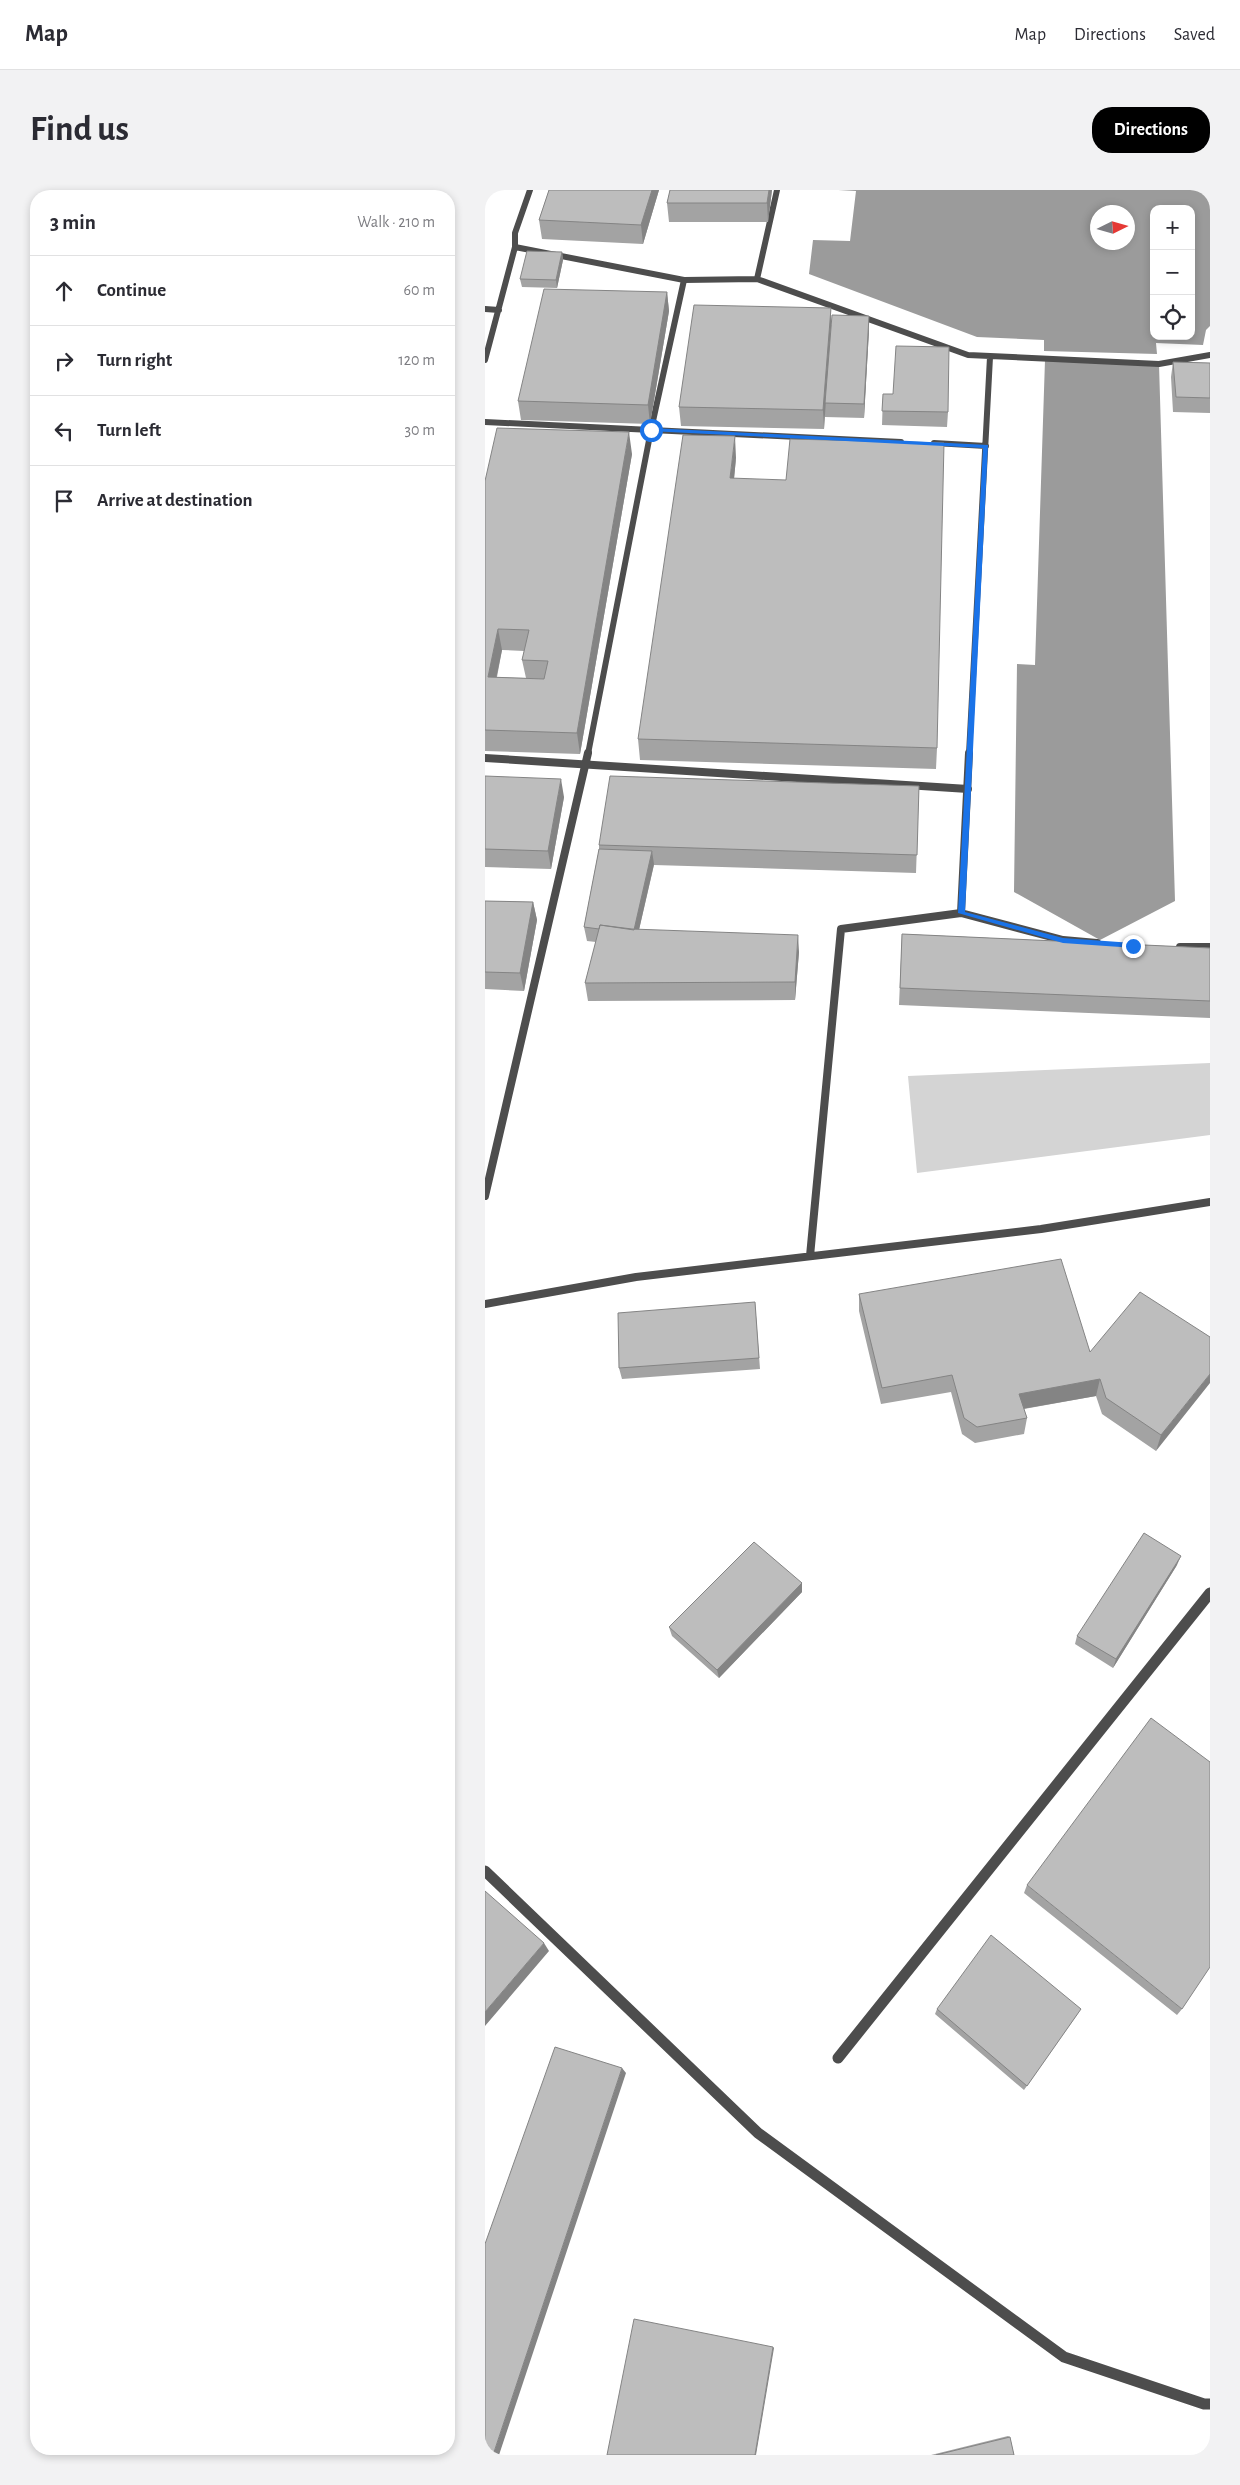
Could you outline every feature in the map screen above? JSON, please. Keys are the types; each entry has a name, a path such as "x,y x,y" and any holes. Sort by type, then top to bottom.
{"street":[{"path":"485,360 515,247 515,233 530,190"},
{"path":"757,279 777,190"},
{"path":"515,247 684,280 757,279 968,355 1159,364 1210,354"},
{"path":"485,1196 586,765 651,430 684,280"},
{"path":"485,309 499,310"},
{"path":"961,913 991,357"},
{"path":"485,422 907,442"},
{"path":"927,443 986,446"},
{"path":"485,758 968,789"},
{"path":"810,1256 841,929 961,913 1063,940 1106,944"},
{"path":"1171,946 1210,947"},
{"path":"485,1304 636,1277 1041,1229 1210,1202"},
{"path":"838,2058 1210,1593"},
{"path":"485,1870 759,2132 799,2162 1064,2357 1204,2404 1210,2404"}],"shaded area":[{"path":"838,190 1210,190 1210,326 1206,330 1203,345 1156,343 1157,354 1044,351 1044,340 977,337 809,274 813,240 850,241 856,191"},
{"path":"1045,360 1159,364 1175,901 1100,940 1014,892 1017,664 1035,665"},
{"path":"1210,1063 1210,1135 917,1173 908,1076"}],"building":[{"path":"549,190 652,190 641,225 539,220"},
{"path":"670,190 769,190 767,203 667,203"},
{"path":"527,251 562,252 556,280 520,279"},
{"path":"544,289 667,292 648,405 518,401"},
{"path":"694,305 831,308 823,410 679,407"},
{"path":"832,315 869,316 864,404 825,403"},
{"path":"896,346 949,347 948,412 882,411 883,394 893,394"},
{"path":"1173,362 1210,363 1210,398 1176,397"},
{"path":"497,428 629,432 577,733 485,730 485,481","holes":["498,629 529,630 522,660 548,661 544,679 488,677"]},
{"path":"683,435 735,436 730,478 786,480 790,439 944,443 937,748 638,739"},
{"path":"485,776 561,779 548,851 485,849"},
{"path":"610,776 919,786 917,855 599,845"},
{"path":"599,849 652,851 634,930 600,925 599,929 584,927"},
{"path":"485,901 533,902 520,973 485,972"},
{"path":"600,925 632,929 798,935 795,982 585,983"},
{"path":"902,934 1210,948 1210,1001 900,988"},
{"path":"1061,1259 1090,1352 1140,1292 1210,1337 1210,1374 1161,1435 1106,1398 1100,1379 1019,1394 1027,1418 977,1427 964,1418 952,1375 882,1388 859,1294"},
{"path":"755,1302 759,1358 619,1368 618,1313"},
{"path":"1144,1533 1181,1556 1116,1659 1077,1636"},
{"path":"754,1542 802,1583 717,1670 669,1627"},
{"path":"1151,1718 1210,1762 1210,1967 1182,2009 1027,1885"},
{"path":"485,1891 544,1943 485,2012"},
{"path":"991,1935 1081,2009 1027,2086 937,2009"},
{"path":"555,2047 622,2068 493,2455 485,2455 485,2244"},
{"path":"634,2319 773,2347 755,2455 607,2455"},
{"path":"1010,2437 1014,2455 936,2455"}],"route":[{"path":"651,430 986,446 961,913 1063,940 1133,946"}]}
